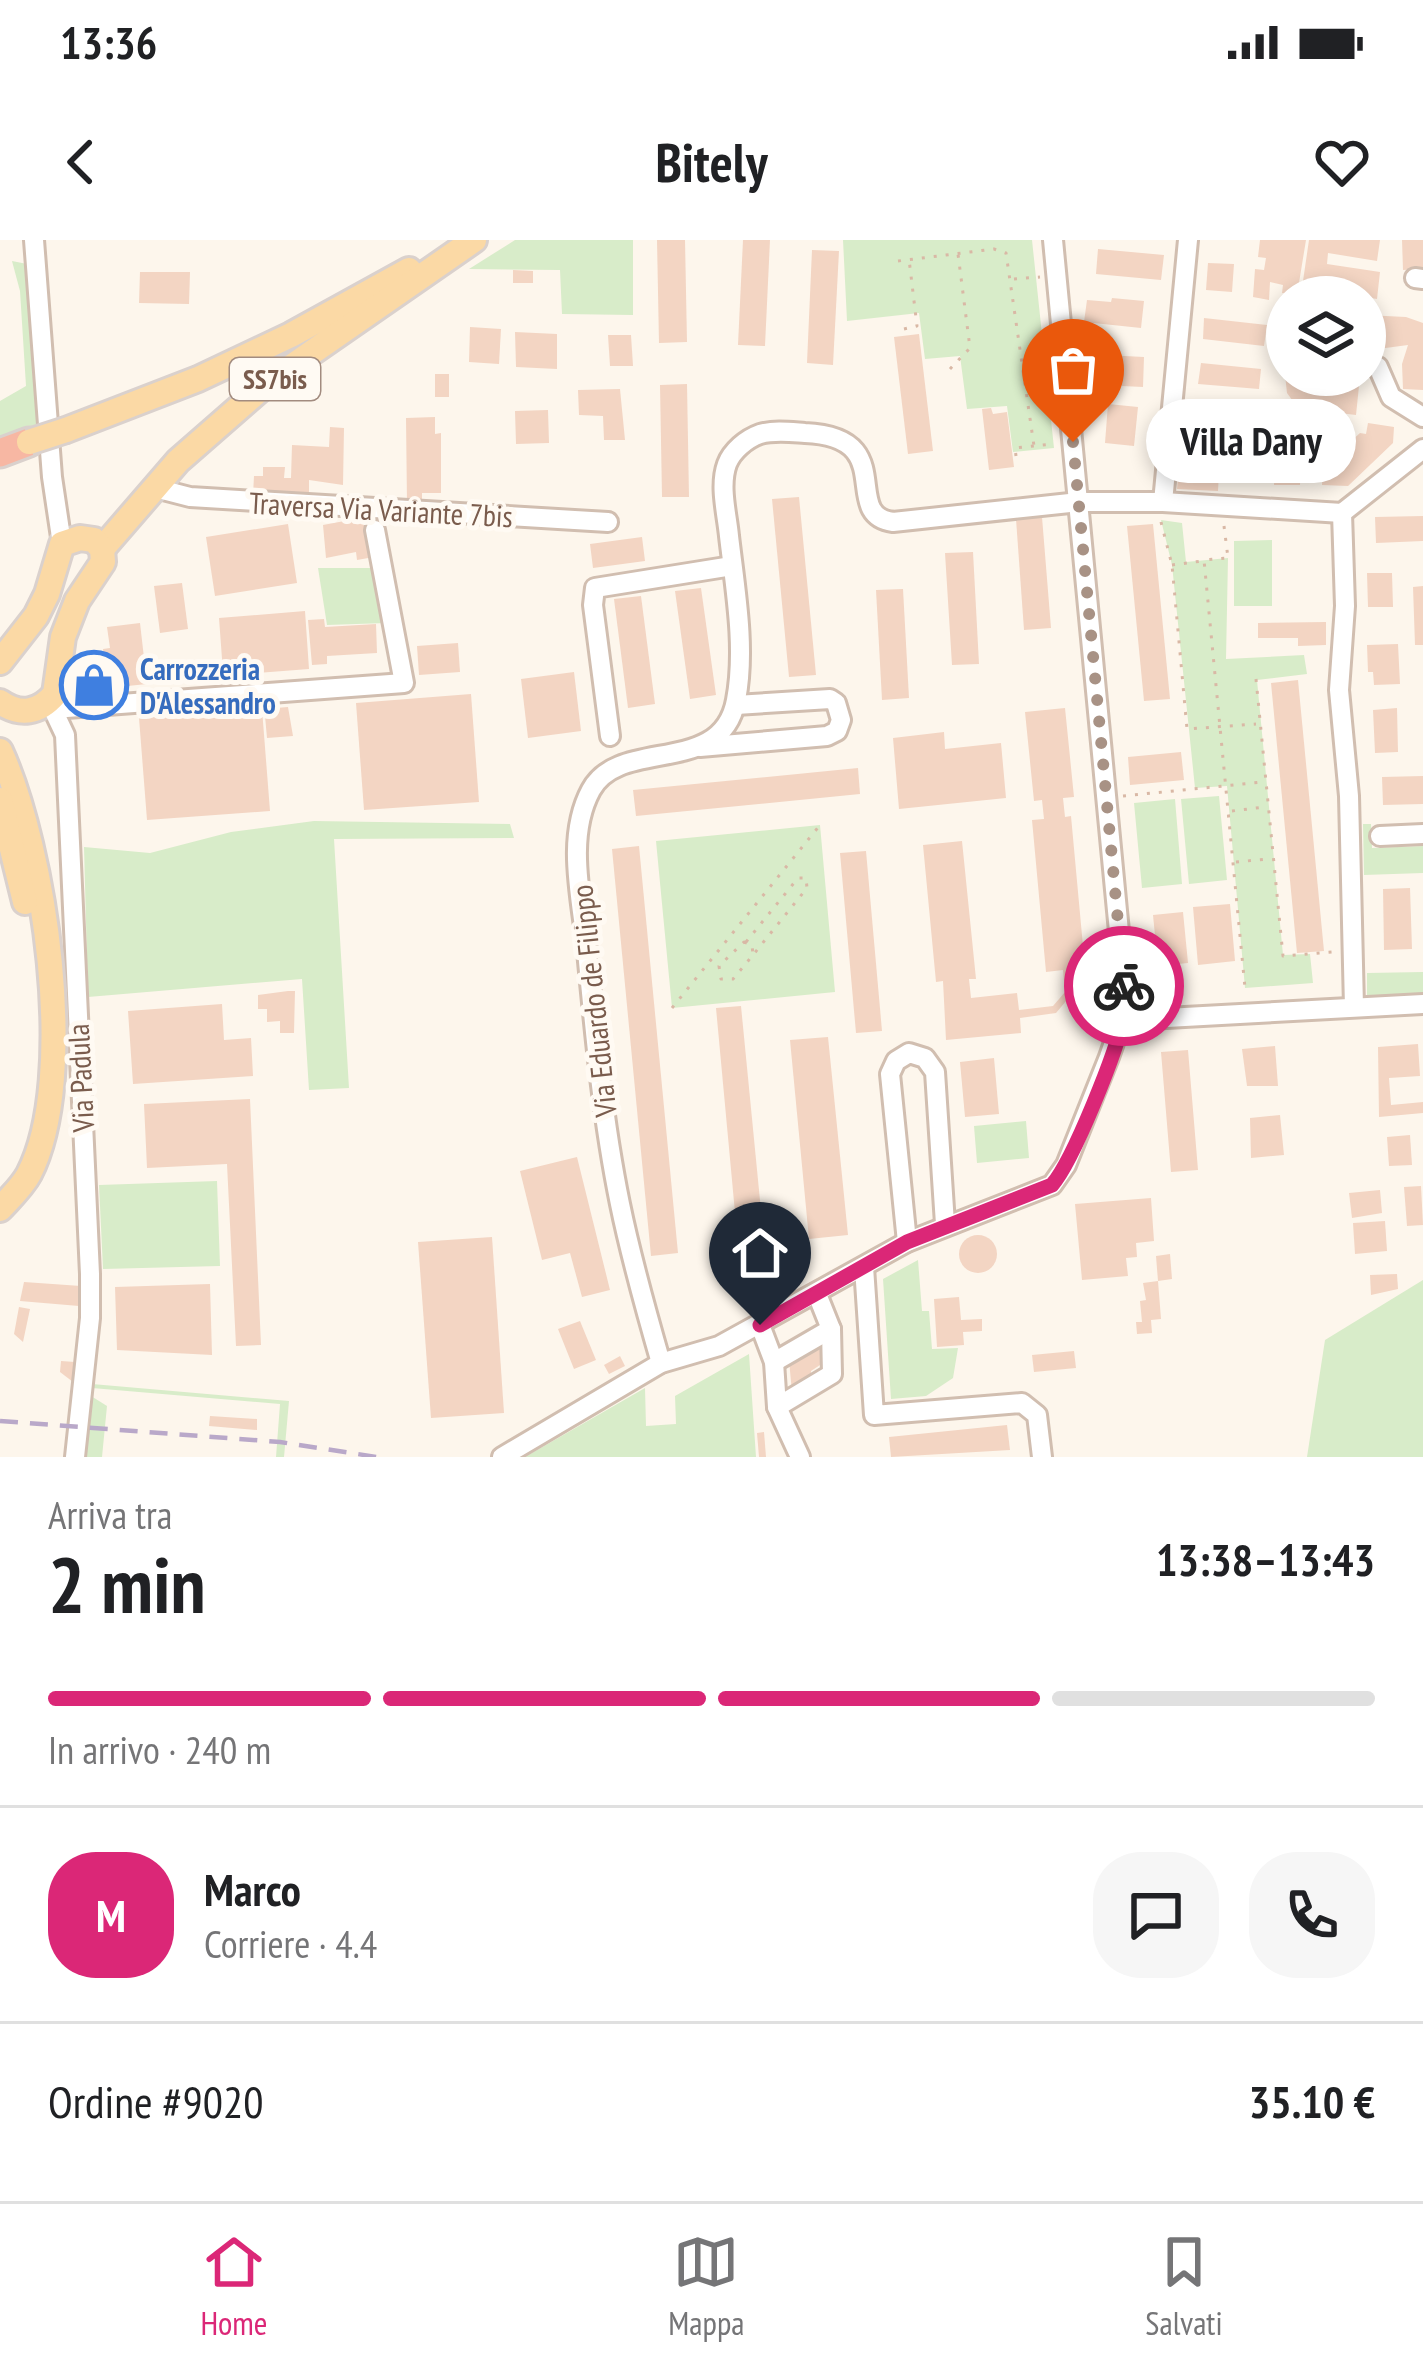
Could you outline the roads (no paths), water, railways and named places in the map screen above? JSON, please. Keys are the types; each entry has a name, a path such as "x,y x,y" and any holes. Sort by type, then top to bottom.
{"highway":[{"path":"0,449 29,442"}],"main road":[{"path":"29,442 198,379 473,240"},
{"name":"SS7bis","path":"51,705 63,637 77,601 100,569 101,549 178,461 265,385 473,240"},
{"path":"0,662 37,615 62,544 86,538 101,549"},
{"path":"0,703 25,711 51,705"},
{"path":"0,751 25,816 43,914 50,974 51,1071 41,1142 29,1174 0,1209"},
{"path":"0,801 28,914 41,1045 31,1139 20,1171 0,1195"}],"street":[{"path":"34,240 52,476 62,544"},
{"path":"502,1457 661,1363 719,1346 945,1224 1033,1195 1056,1180 1066,1166 1124,1014 1108,797 1053,240"},
{"path":"1163,502 1188,240"},
{"path":"1386,385 1391,397 1423,417"},
{"path":"695,748 827,736 837,731 841,720 830,699 736,705 739,642 724,475 732,454 762,434 842,438 859,454 868,502 884,521 1079,502 1342,513 1423,449"},
{"path":"1396,471 1423,472"},
{"name":"Traversa Via Variante 7bis","path":"155,488 190,497 608,522"},
{"path":"1342,513 1345,606 1340,690 1349,796 1354,1007"},
{"path":"51,705 404,683 375,530"},
{"path":"610,736 593,605 595,588 732,566"},
{"name":"Via Padula","path":"51,705 65,735 90,1274 75,1457"},
{"name":"Via Eduardo de Filippo","path":"661,1363 633,1262 608,1139 577,840 591,790 604,775 709,741 727,724 736,705"},
{"path":"1380,836 1423,834"},
{"path":"1124,1014 1148,1019 1423,1004"},
{"path":"907,1242 890,1074 896,1061 909,1053 925,1058 934,1072 945,1224"},
{"path":"864,1267 874,1415 1022,1403 1037,1415 1042,1457"},
{"path":"777,1407 832,1374 832,1329 817,1294"},
{"path":"760,1325 774,1362 777,1407 800,1457"},
{"path":"774,1362 832,1329"}],"railway":[{"path":"0,1421 280,1442 377,1457"}],"place":[{"name":"Villa Dany","path":"1073,442"},
{"name":"Carrozzeria D'Alessandro","path":"94,685"}]}
